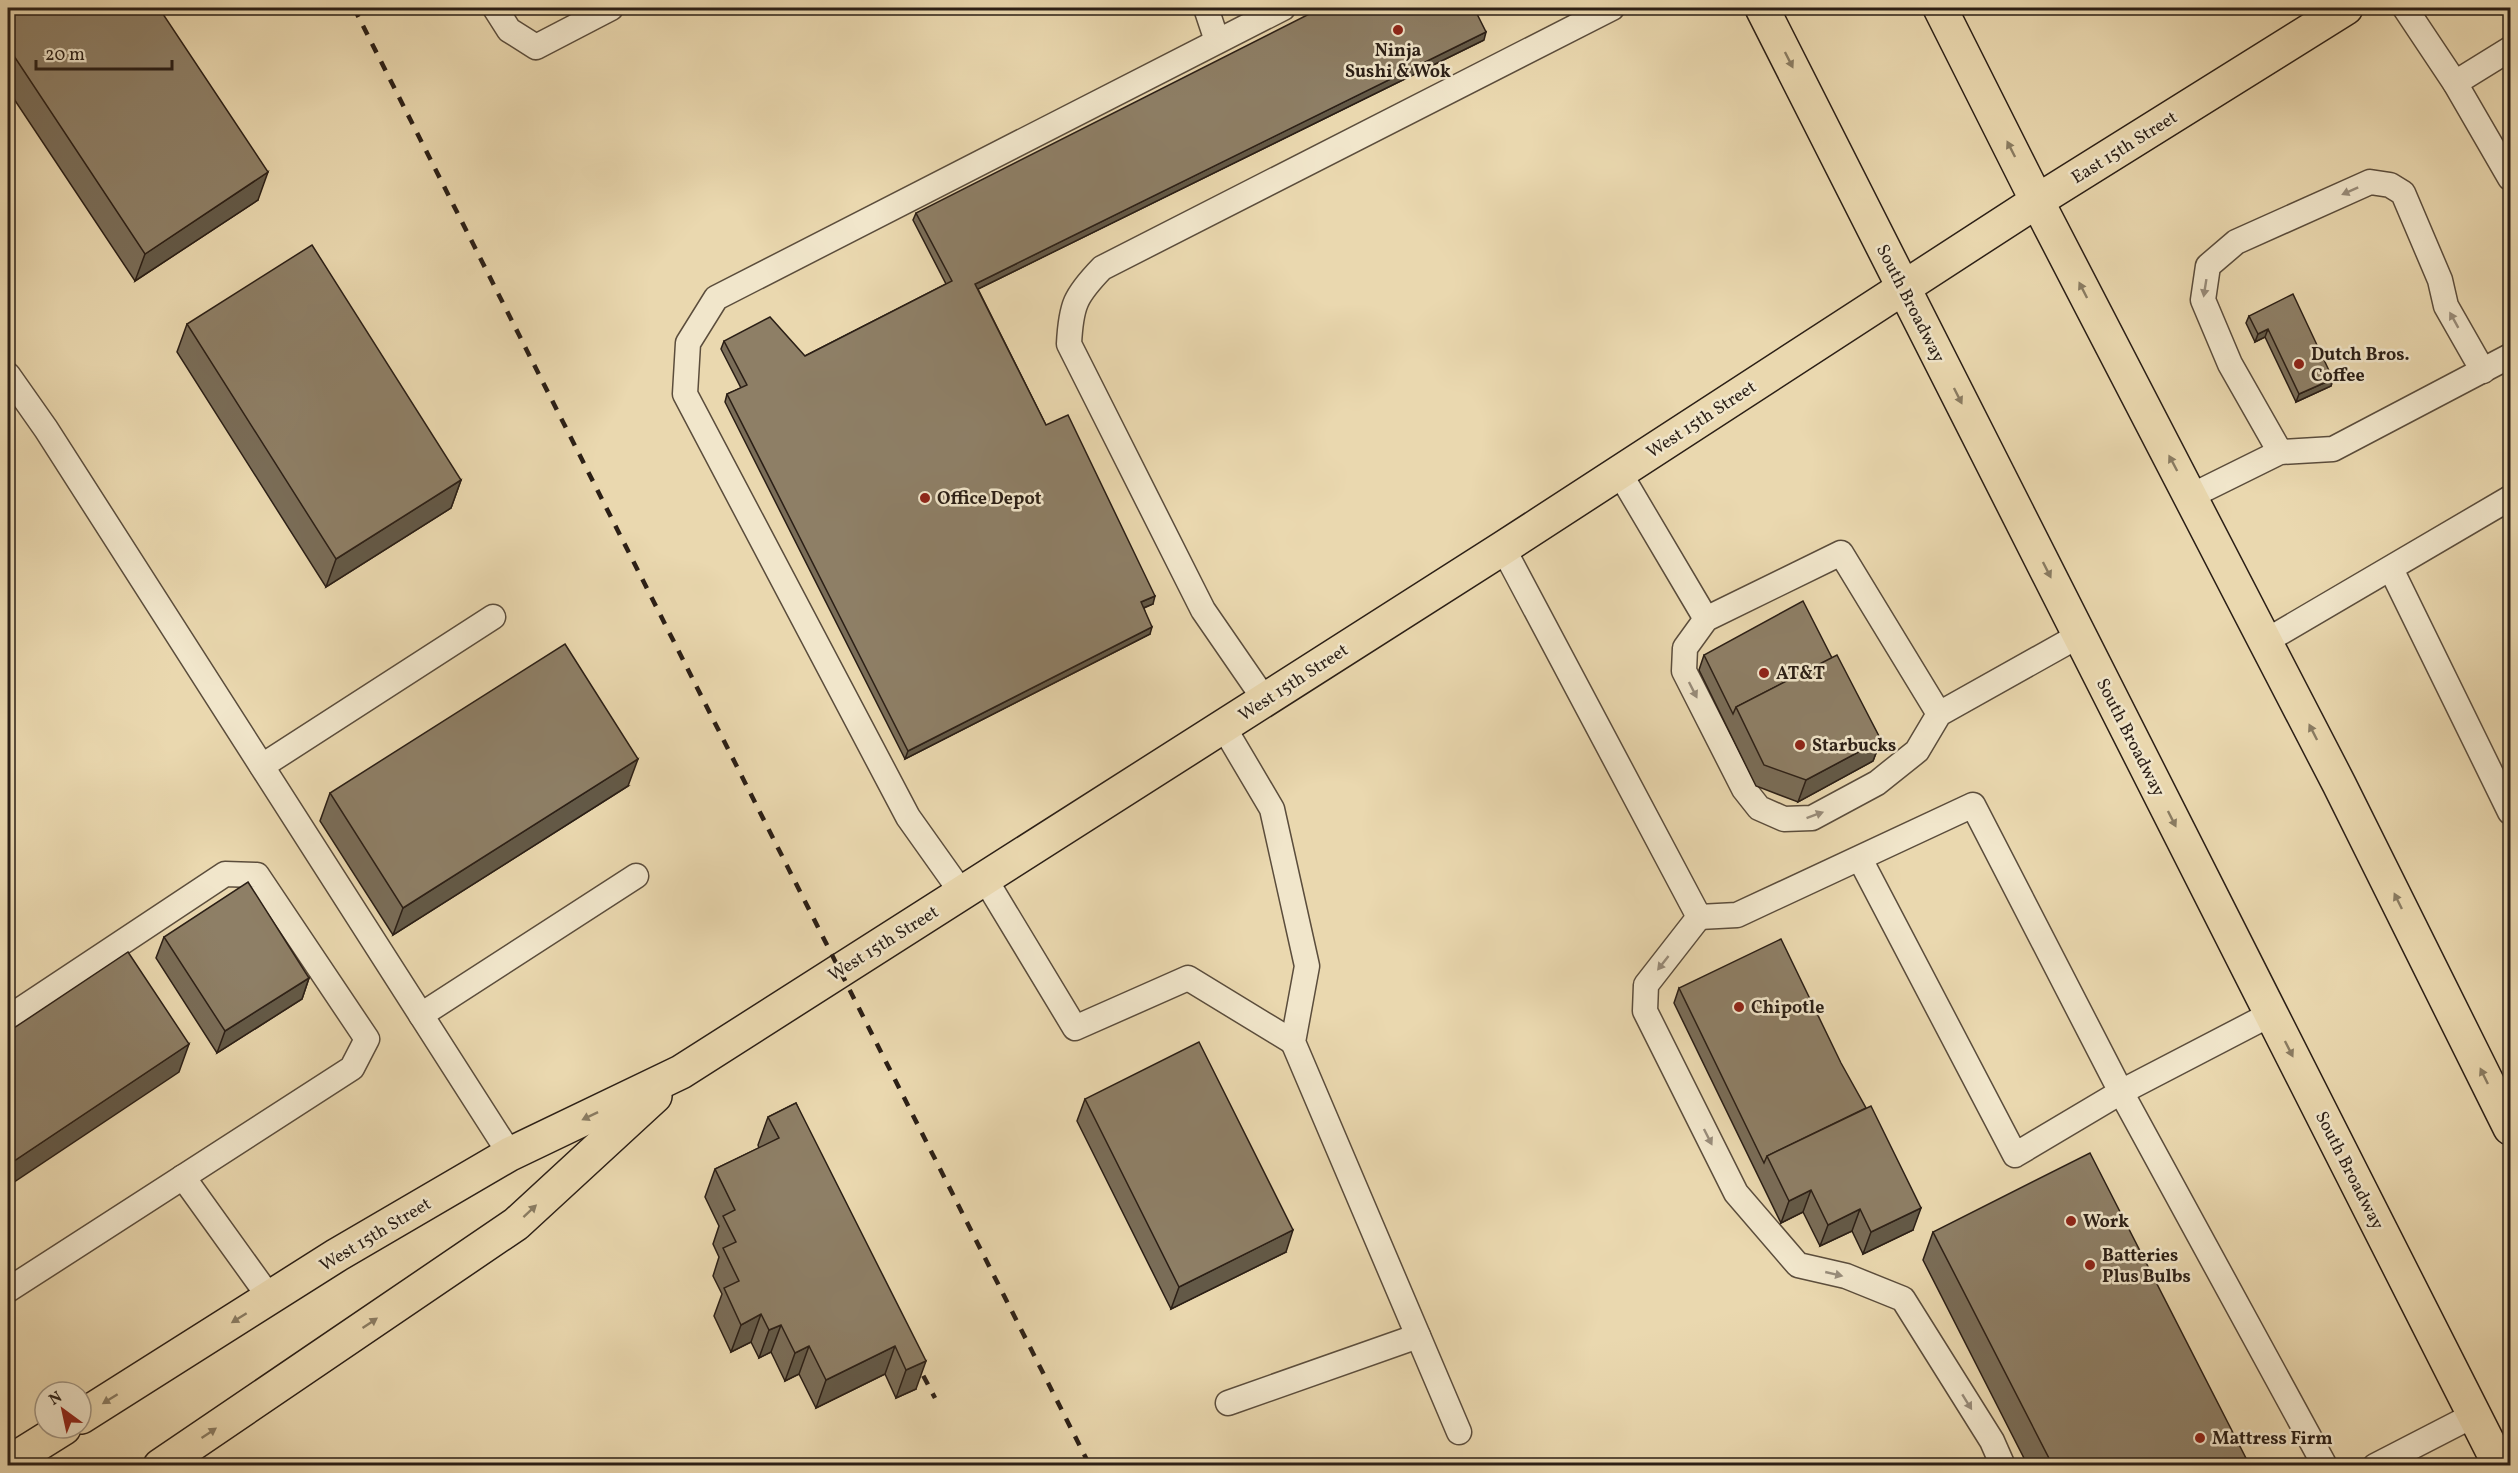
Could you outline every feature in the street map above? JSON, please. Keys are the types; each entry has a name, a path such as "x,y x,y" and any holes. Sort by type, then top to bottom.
{"main road":[{"name":"South Broadway","path":"1762,8 2500,1466"},
{"path":"1940,8 2037,201 2266,641 2511,1128"},
{"name":"East 15th Street","path":"1903,288 2336,10"},
{"name":"West 15th Street","path":"93,1409 337,1255 510,1155 681,1072 1503,548 1903,288"},
{"name":"West 15th Street","path":"160,1466 516,1224 681,1072"},
{"path":"8,1463 45,1440"}],"lane":[{"path":"495,8 509,30 536,47 611,8"},
{"path":"1206,8 1217,41"},
{"path":"1283,8 716,298 688,343 685,394 908,817 974,886 1075,1028 1188,978 1293,1042"},
{"path":"1264,700 1203,610 1069,344 1071,314 1081,290 1102,268 1610,8"},
{"path":"2405,8 2455,83 2511,178"},
{"path":"2455,83 2511,50"},
{"path":"2280,452 2230,364 2203,300 2208,266 2236,242 2370,182 2390,185 2403,193 2440,280 2446,306 2483,371"},
{"path":"2191,496 2280,452 2333,449 2511,356"},
{"path":"8,375 46,429 510,1155"},
{"path":"1619,472 1706,620"},
{"path":"2266,641 2511,498"},
{"path":"1503,548 1700,917"},
{"path":"1939,714 1841,553 1706,620 1685,648 1684,671 1744,789 1759,808 1784,819 1812,818 1877,783 1917,751 1939,714 2080,635"},
{"path":"2391,569 2511,812"},
{"path":"262,766 493,617"},
{"path":"1223,726 1272,809 1280,842 1307,966 1293,1042 1460,1432"},
{"path":"2003,1466 1992,1441 1903,1299 1846,1276 1798,1265 1736,1193 1645,1011 1646,985 1700,917 1737,915 1973,805 2121,1092 2325,1466"},
{"path":"1860,859 2014,1155 2121,1092 2271,1014"},
{"path":"8,1018 225,874 257,875 367,1039 352,1068 8,1290"},
{"path":"421,1015 636,876"},
{"path":"183,1177 270,1298"},
{"path":"1228,1403 1418,1336"},
{"path":"2375,1466 2474,1415"}],"building":[{"path":"13,8 159,8 268,172 145,254 8,47 8,11"},
{"path":"1321,8 1474,8 1486,32 975,284 1046,425 1068,415 1155,596 1141,602 1152,627 908,751 727,394 747,385 724,341 770,317 805,356 952,281 916,213"},
{"path":"312,245 461,480 336,559 187,324"},
{"name":"Dutch Bros. Coffee","path":"2293,294 2333,379 2299,394 2268,329 2258,334 2249,316"},
{"name":"AT&T","path":"1803,601 1832,658 1736,707 1733,714 1704,655"},
{"path":"565,644 638,759 403,908 330,793"},
{"name":"Starbucks","path":"1837,655 1881,740 1806,780 1764,765 1736,707"},
{"path":"248,882 309,978 225,1031 164,937"},
{"path":"1781,939 1841,1063 1866,1108 1767,1156 1764,1163 1679,988"},
{"path":"128,952 189,1044 8,1165 8,1032"},
{"path":"1199,1042 1293,1230 1179,1287 1085,1099"},
{"path":"796,1103 926,1361 906,1370 895,1346 826,1380 809,1346 795,1353 781,1325 769,1330 761,1314 741,1325 724,1288 739,1281 723,1248 736,1242 723,1216 735,1210 715,1169 779,1138 768,1117"},
{"path":"1871,1106 1921,1208 1871,1232 1860,1209 1828,1225 1811,1190 1789,1201 1767,1156"},
{"path":"2090,1153 2250,1466 2053,1466 1933,1232"}],"railway":[{"path":"354,8 1090,1466"},
{"path":"914,1358 935,1398"}],"place":[{"name":"Ninja Sushi & Wok","path":"1398,30"},
{"name":"Dutch Bros. Coffee","path":"2299,364"},
{"name":"Office Depot","path":"925,498"},
{"name":"AT&T","path":"1764,673"},
{"name":"Starbucks","path":"1800,745"},
{"name":"Chipotle","path":"1739,1007"},
{"name":"Work","path":"2071,1221"},
{"name":"Batteries Plus Bulbs","path":"2090,1265"},
{"name":"Mattress Firm","path":"2200,1438"}]}
